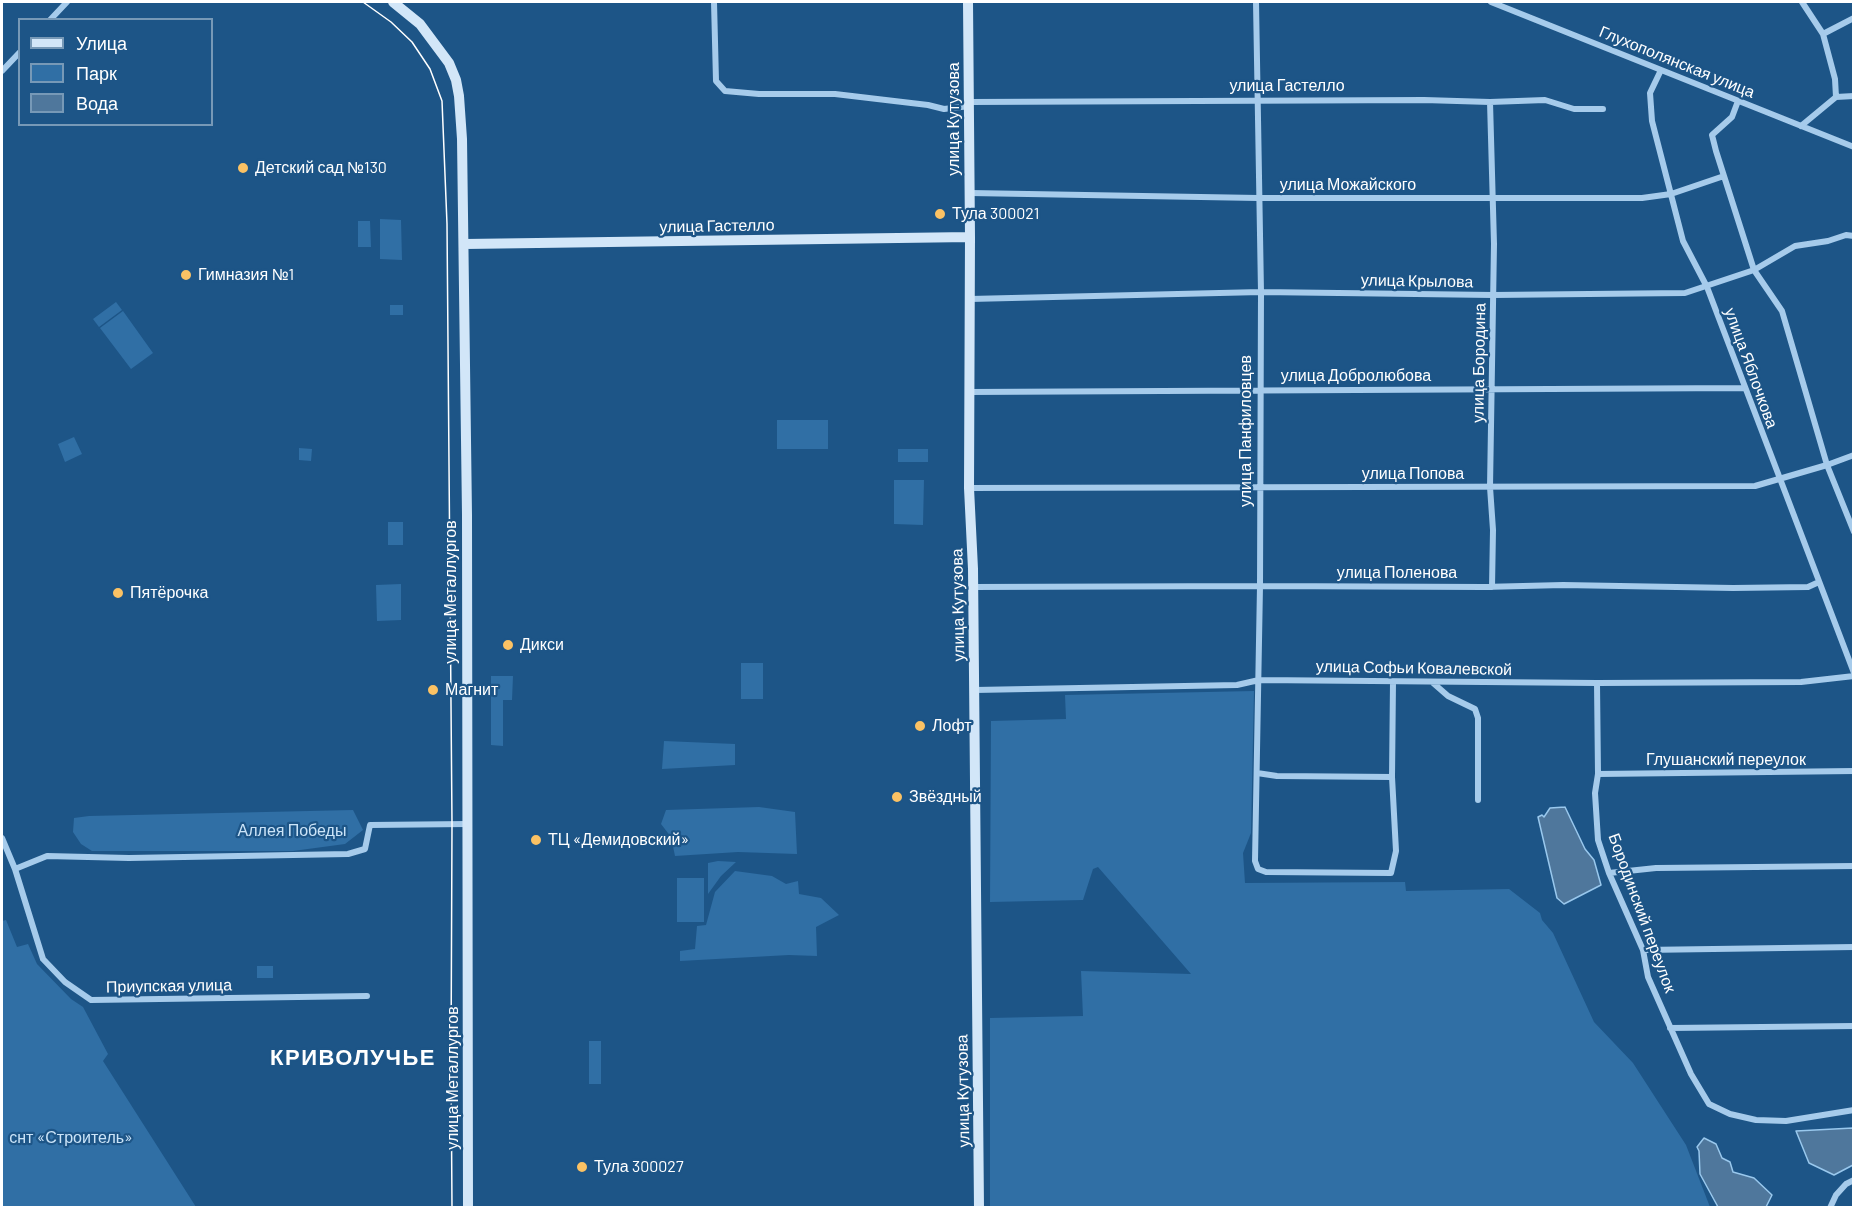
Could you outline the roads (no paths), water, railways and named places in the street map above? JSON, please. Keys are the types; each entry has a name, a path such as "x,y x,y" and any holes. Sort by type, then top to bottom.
{"main road":[{"name":"улица Кутузова","path":"968,2 969,488 975,690 979,1208"},
{"name":"улица Металлургов","path":"397,3 420,24 449,63 456,80 462,139 465,244 468,1208"},
{"name":"улица Гастелло","path":"465,244 970,237"}],"street":[{"path":"52,18 67,2"},
{"name":"улица Гастелло","path":"714,2 716,81 725,91 730,92 835,94 944,109 970,104 1545,100 1574,108 1603,109"},
{"name":"улица Панфиловцев","path":"1256,2 1261,292 1260,586 1255,861 1258,869 1266,872 1391,873 1396,851 1392,777"},
{"name":"Глухополянская улица","path":"1491,2 1854,147"},
{"path":"1802,2 1823,34 1835,79 1836,97"},
{"path":"1823,34 1854,18"},
{"path":"2,70 18,54"},
{"name":"улица Яблочкова","path":"1661,70 1650,93 1652,121 1683,241 1707,287 1854,674"},
{"path":"1801,126 1836,97 1854,96"},
{"path":"1738,101 1732,117 1712,135 1754,270 1782,311 1827,465 1854,532"},
{"name":"улица Бородина","path":"1490,102 1493,295 1490,487 1493,530 1492,587"},
{"name":"улица Можайского","path":"970,194 1258,198 1642,198 1671,194 1724,176"},
{"name":"улица Крылова","path":"970,299 1261,292 1493,295 1685,293 1754,270 1796,246 1828,241 1846,235 1854,236"},
{"name":"улица Добролюбова","path":"969,392 1744,388"},
{"name":"улица Попова","path":"969,488 1755,486 1854,455"},
{"name":"улица Поленова","path":"973,587 1563,585 1754,588 1808,587 1819,582"},
{"name":"улица Софьи Ковалевской","path":"975,690 1226,686 1259,680 1801,682 1854,674"},
{"path":"1257,773 1276,776 1392,777 1393,681"},
{"path":"1432,682 1448,696 1475,709 1478,718 1478,800"},
{"name":"Бородинский переулок","path":"1597,683 1598,774 1595,793 1598,840 1609,873 1643,950 1648,977 1691,1074 1710,1104 1730,1114 1756,1120 1786,1120 1854,1110"},
{"name":"Глушанский переулок","path":"1598,774 1854,771"},
{"path":"15,869 46,856 129,858 348,854 365,849 370,825 468,824"},
{"name":"Приупская улица","path":"2,837 15,869 43,959 65,982 91,1000 367,996"},
{"path":"1609,873 1656,868 1854,866"},
{"path":"1643,950 1854,947"},
{"path":"1670,1028 1854,1026"},
{"path":"1830,1208 1836,1195 1846,1184 1854,1180"}],"water":[{"path":"1565,807 1585,849 1594,860 1601,885 1564,904 1557,898 1538,817 1542,815 1544,817 1550,808"},
{"path":"1853,1128 1853,1165 1834,1175 1809,1163 1796,1131"},
{"path":"1704,1138 1716,1144 1722,1158 1730,1162 1733,1172 1754,1178 1772,1195 1766,1207 1718,1207 1700,1174 1697,1147"}],"tram line":[{"path":"363,2 391,22 412,42 430,69 442,101 447,224 452,824 452,1208"}],"place":[{"name":"Детский сад №130","path":"243,168"},
{"name":"Тула 300021","path":"940,214"},
{"name":"Гимназия №1","path":"186,275"},
{"name":"Пятёрочка","path":"118,593"},
{"name":"Дикси","path":"508,645"},
{"name":"Магнит","path":"433,690"},
{"name":"Лофт","path":"920,726"},
{"name":"Звёздный","path":"897,797"},
{"name":"ТЦ «Демидовский»","path":"536,840"},
{"name":"Тула 300027","path":"582,1167"}],"district":[{"name":"КРИВОЛУЧЬЕ","path":"353,1058"}],"park label":[{"name":"Аллея Победы","path":"292,831"},
{"name":"снт «Строитель»","path":"71,1138"}]}
